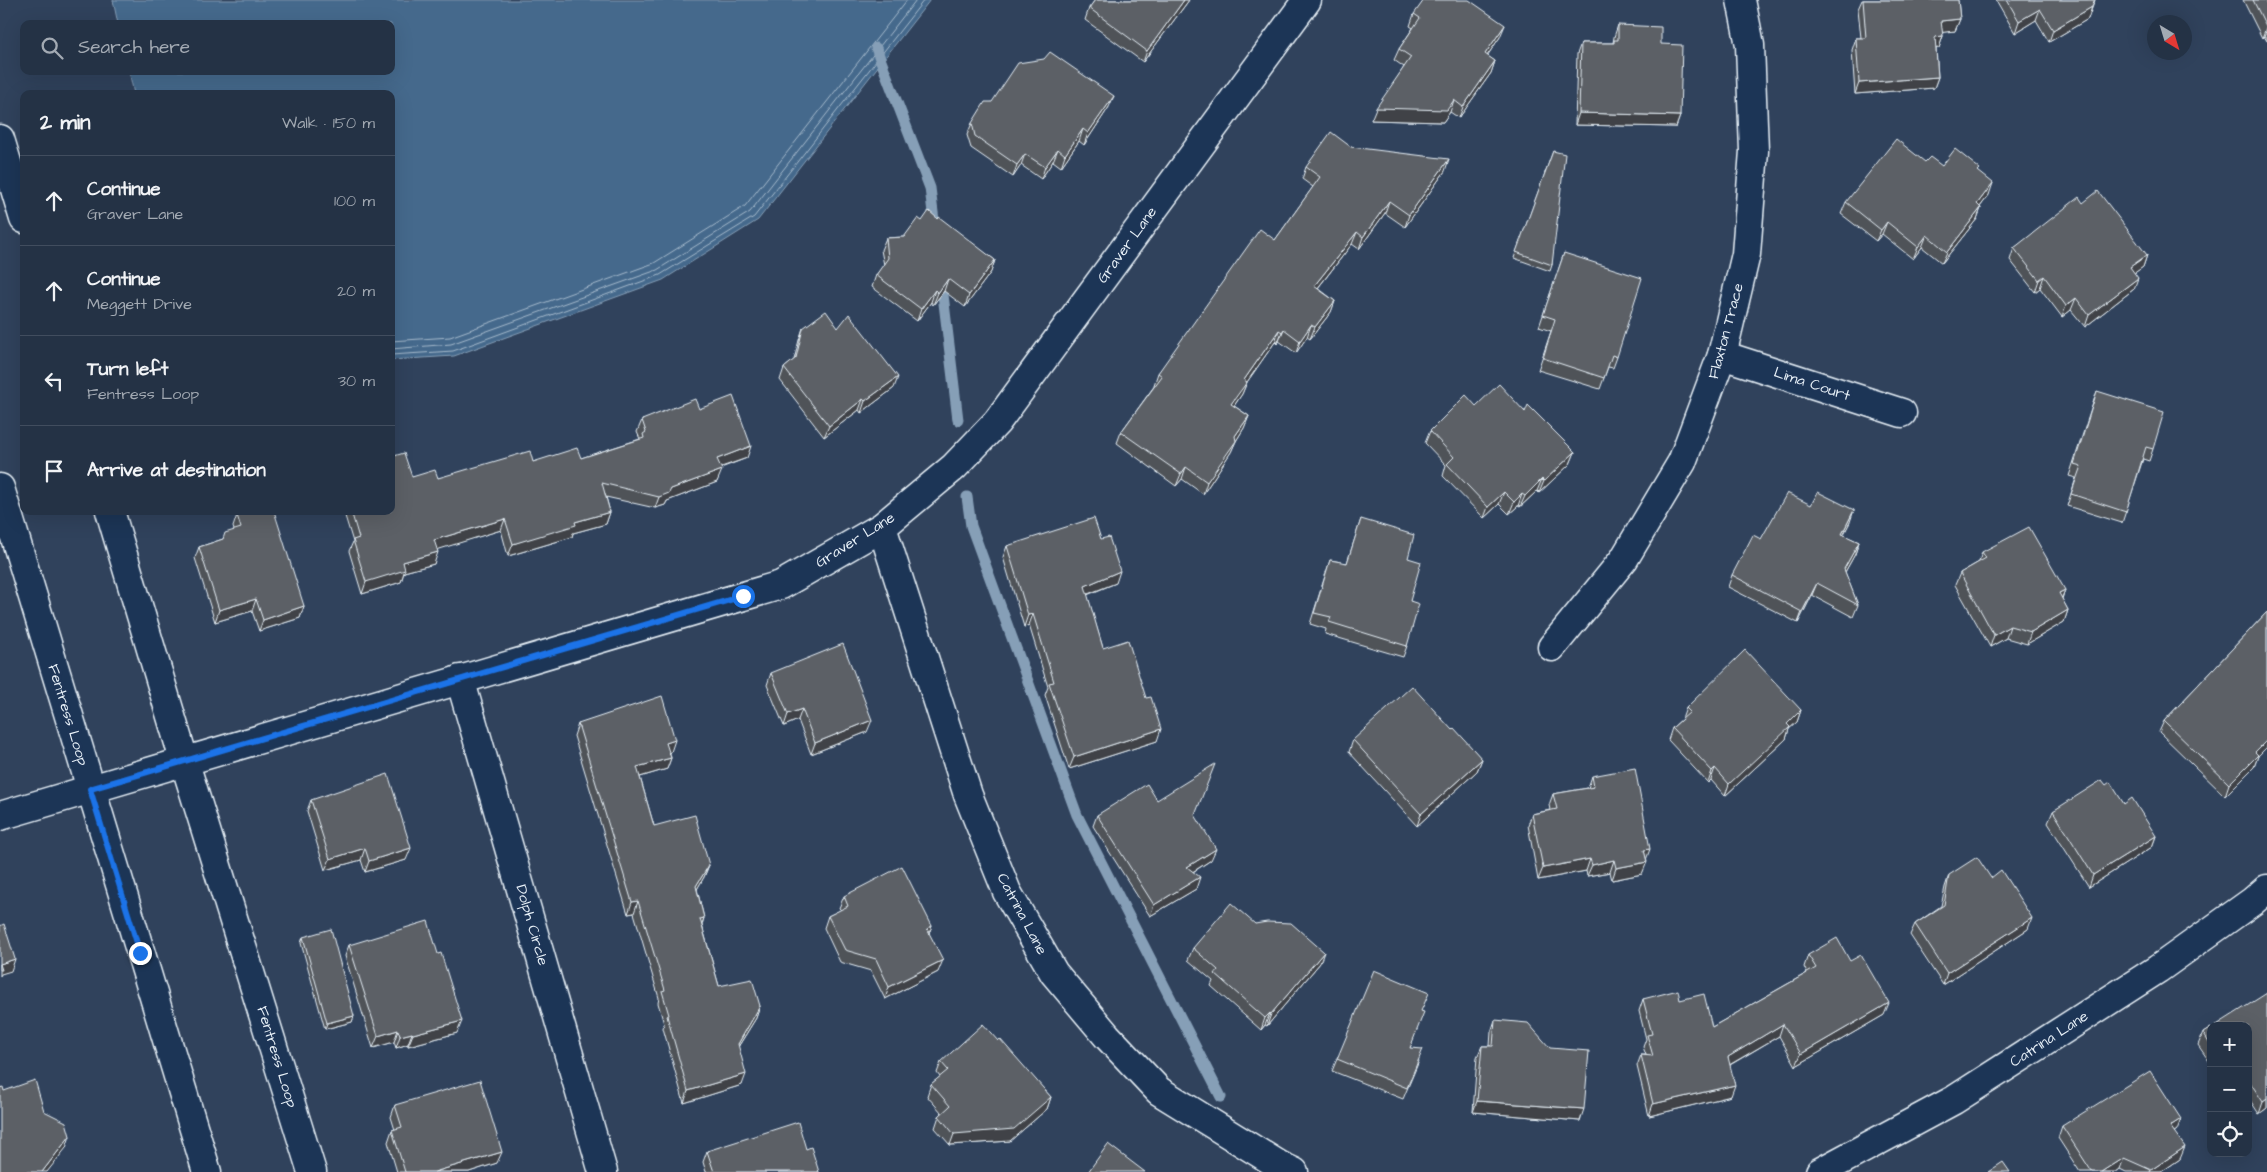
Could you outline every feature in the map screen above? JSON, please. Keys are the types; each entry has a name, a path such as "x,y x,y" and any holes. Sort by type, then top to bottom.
{"street":[{"name":"Graver Lane","path":"0,816 184,760 781,585 882,527 954,467 997,422 1307,0"},
{"name":"Flaxton Trace","path":"1552,647 1624,559 1682,462 1722,356 1746,254 1754,151 1750,45 1741,0"},
{"path":"0,139 20,206"},
{"name":"Lima Court","path":"1722,356 1902,413"},
{"name":"Fentress Loop","path":"0,488 207,1172"},
{"name":"Fentress Loop","path":"111,515 184,760 312,1172"},
{"name":"Catrina Lane","path":"882,527 968,794 1007,892 1054,973 1107,1036 1159,1091 1279,1165 1294,1172"},
{"name":"Dolph Circle","path":"460,679 603,1172"},
{"name":"Catrina Lane","path":"1820,1172 1954,1100 2158,969 2267,889"}],"water":[{"path":"113,0 930,0 758,220 663,280 454,356 395,360 395,90 133,90 130,75 395,75 395,20 117,20"}],"building":[{"path":"1095,0 1184,0 1147,51 1089,8"},
{"path":"1424,0 1469,0 1505,25 1485,54 1495,61 1463,107 1454,100 1447,110 1376,108 1411,57 1399,49 1420,18 1414,14"},
{"path":"1863,0 1958,0 1960,19 1941,21 1943,36 1935,37 1938,77 1859,83 1856,38 1866,38"},
{"path":"2007,0 2095,0 2092,7 2053,30 2040,9 2019,21"},
{"path":"2253,0 2267,0 2266,26"},
{"path":"1618,25 1661,27 1661,44 1682,45 1680,116 1579,113 1581,43 1614,43 1614,40 1618,40"},
{"path":"1050,52 1114,96 1088,133 1083,129 1065,155 1058,149 1045,167 1025,154 1017,165 975,136 972,123 985,102 992,102 1018,63 1044,59"},
{"path":"1331,132 1351,147 1449,159 1409,215 1389,201 1363,237 1357,232 1314,286 1335,301 1315,327 1311,325 1300,341 1284,329 1282,332 1279,330 1244,380 1247,382 1231,404 1249,416 1235,436 1236,441 1207,482 1186,467 1181,474 1121,432 1162,376 1158,373 1260,229 1275,240 1320,177 1306,167"},
{"path":"1896,139 1925,162 1930,157 1942,166 1955,149 1980,169 1978,171 1993,183 1977,204 1981,208 1947,252 1927,235 1918,247 1887,222 1881,230 1846,202"},
{"path":"1553,151 1565,154 1552,265 1516,252"},
{"path":"2098,191 2147,255 2130,267 2138,278 2089,315 2076,298 2066,306 2044,276 2039,280 2014,248 2079,197 2083,203"},
{"path":"929,211 995,260 969,295 948,279 938,293 935,290 921,309 876,275 888,258 886,238 904,237 918,218 922,221"},
{"path":"1564,253 1642,278 1617,357 1612,355 1604,378 1543,358 1555,319 1543,315"},
{"path":"826,311 838,328 849,314 898,377 865,401 863,399 829,426 784,368 796,358 803,328"},
{"path":"1499,384 1525,412 1528,405 1575,452 1544,481 1542,479 1525,496 1522,494 1514,502 1504,492 1488,507 1447,464 1454,457 1430,431 1466,395 1476,406"},
{"path":"2097,391 2164,412 2153,449 2146,447 2126,512 2071,494 2081,466 2074,464"},
{"path":"733,396 751,446 717,459 722,470 671,489 669,493 659,497 602,483 610,512 575,522 576,525 513,544 505,519 434,540 438,552 403,562 405,570 366,582 353,540 359,538 352,515 395,515 395,456 404,453 412,477 435,470 438,478 530,451 533,462 577,448 581,458 644,438 643,434 646,432 642,420 695,399 699,409"},
{"path":"1818,492 1854,510 1842,534 1859,542 1844,569 1858,605 1817,583 1802,612 1732,575 1753,535 1761,539 1787,493 1811,505"},
{"path":"237,515 275,515 304,606 263,620 256,599 219,610 199,547 223,539 225,533 241,528"},
{"path":"1094,518 1101,539 1109,537 1120,571 1085,586 1103,648 1128,640 1146,698 1151,697 1161,729 1074,757 1049,683 1054,682 1033,614 1028,615 1007,546"},
{"path":"1361,519 1414,535 1408,558 1421,562 1410,601 1419,604 1407,646 1329,622 1331,617 1314,613 1330,560 1347,563"},
{"path":"2029,527 2065,590 2059,593 2068,610 2031,632 2010,626 1994,635 1960,573 1986,558 1982,552"},
{"path":"2267,612 2267,740 2255,752 2258,755 2229,784 2164,721"},
{"path":"843,644 872,720 815,743 802,709 788,714 771,673"},
{"path":"1745,650 1801,710 1787,724 1790,727 1729,784 1715,768 1712,771 1672,728 1690,712 1686,708"},
{"path":"1412,686 1452,730 1454,728 1482,759 1421,814 1353,740"},
{"path":"662,696 675,740 666,743 671,758 637,767 654,826 695,815 709,865 696,886 704,918 700,919 719,986 752,979 760,1006 738,1044 746,1074 688,1091 667,1016 669,1015 662,991 665,990 638,901 632,902 578,724"},
{"path":"1215,764 1195,815 1216,849 1187,867 1200,877 1154,905 1097,815 1147,784 1157,800"},
{"path":"1635,768 1650,849 1644,850 1647,862 1616,868 1614,860 1592,865 1590,859 1543,868 1532,814 1557,809 1553,794 1594,787 1592,776"},
{"path":"388,774 411,848 369,861 365,848 330,859 311,800"},
{"path":"2102,780 2106,785 2110,782 2124,804 2132,798 2156,836 2093,875 2053,811"},
{"path":"1977,857 1991,878 2001,870 2032,918 1947,973 1915,924 1944,905 1949,875"},
{"path":"902,866 932,926 927,929 943,960 889,987 876,959 845,950 828,916 848,906 844,896"},
{"path":"1231,903 1255,924 1267,922 1291,923 1324,952 1271,1014 1265,1018 1215,974 1218,970 1193,948"},
{"path":"428,921 438,954 441,953 462,1021 413,1034 400,1036 398,1030 378,1036 349,945"},
{"path":"4,924 15,959 0,964 0,926"},
{"path":"331,929 354,1016 327,1023 303,937"},
{"path":"1837,938 1850,961 1861,955 1889,1003 1801,1054 1783,1024 1728,1057 1735,1085 1653,1104 1641,1055 1653,1056 1647,1035 1652,1034 1643,999 1678,990 1680,1000 1704,994 1712,1027 1816,968 1808,955"},
{"path":"1374,970 1429,993 1421,1011 1424,1012 1410,1048 1423,1049 1407,1088 1337,1059"},
{"path":"2267,993 2267,1099 2263,1102 2252,1085 2252,1022 2221,1022"},
{"path":"1495,1020 1528,1023 1550,1048 1589,1051 1584,1109 1477,1101 1482,1046 1493,1046"},
{"path":"983,1024 998,1041 1000,1039 1051,1097 1014,1129 954,1134 939,1116 950,1106 931,1084 948,1070 941,1062"},
{"path":"2207,1030 2207,1040 2203,1033"},
{"path":"2150,1071 2181,1119 2170,1126 2185,1147 2151,1170 2124,1158 2102,1172 2092,1172 2062,1126"},
{"path":"35,1080 44,1111 66,1122 70,1136 42,1172 0,1172 0,1088 3,1087 4,1091"},
{"path":"480,1080 502,1152 434,1172 405,1172 392,1130 402,1127 395,1105"},
{"path":"798,1122 806,1149 811,1147 819,1172 714,1172 707,1151"},
{"path":"1108,1144 1145,1172 1088,1172"},
{"path":"2003,1162 2010,1172 1988,1172"}],"waterway":[{"path":"876,48 930,188 935,229"},
{"path":"941,278 958,420"},
{"path":"967,497 971,526 1077,815 1221,1097"}],"route":[{"path":"140,953 90,789 743,596"}]}
